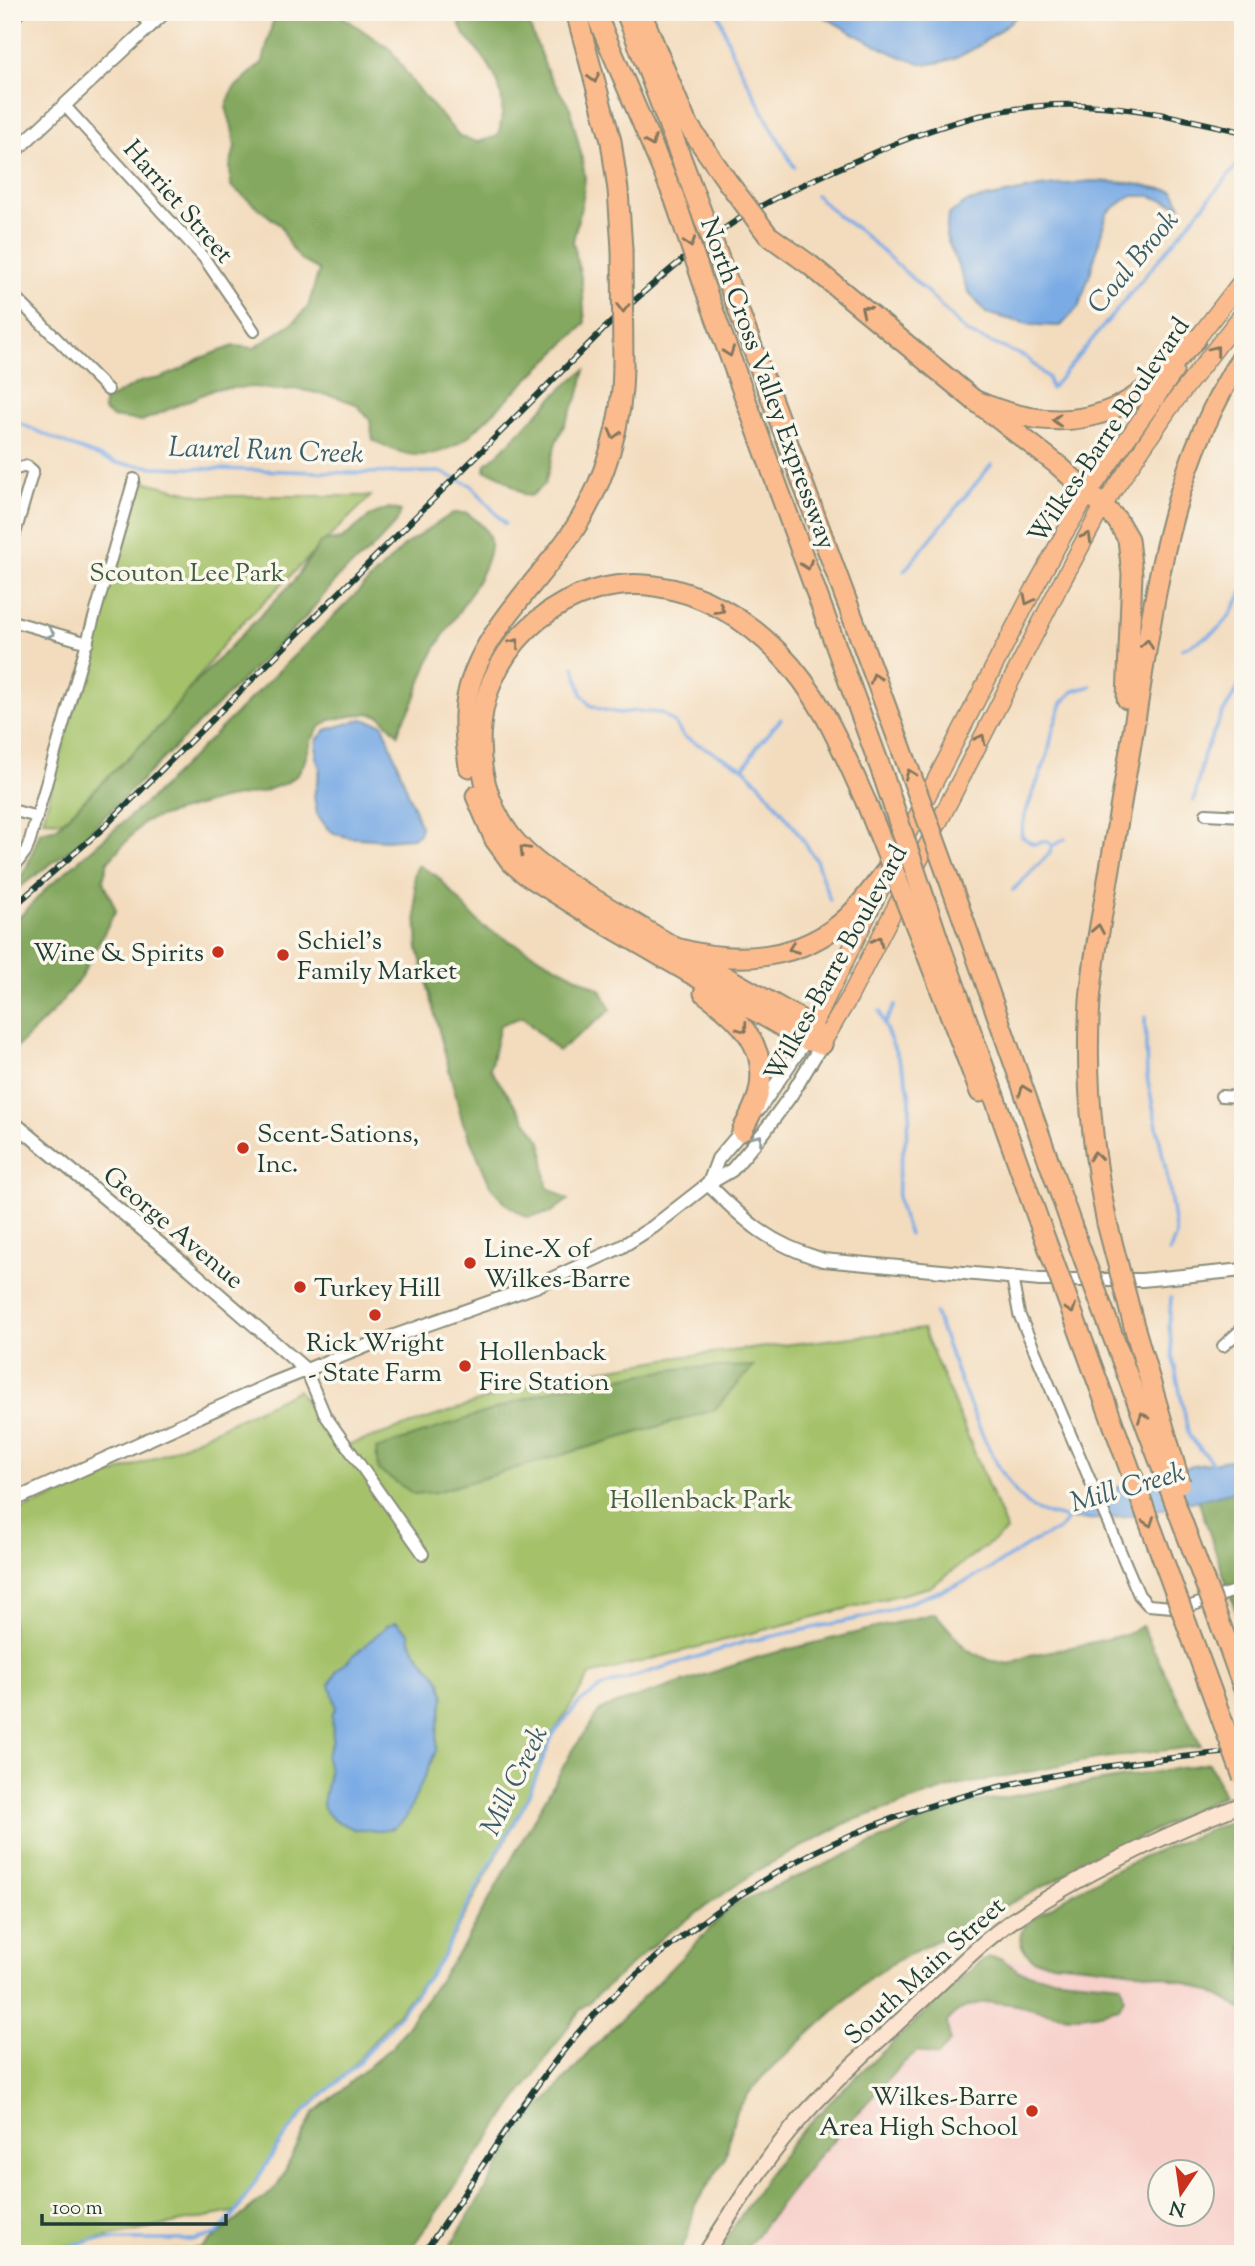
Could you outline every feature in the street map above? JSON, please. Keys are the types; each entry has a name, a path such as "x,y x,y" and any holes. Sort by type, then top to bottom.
{"highway":[{"path":"576,12 611,141 618,190 622,248 623,383 616,427 596,487 573,531 484,651 471,684 465,713 469,769 478,802 495,840 511,862 525,874 592,916 813,1037"},
{"name":"North Cross Valley Expressway","path":"595,12 728,282 899,741 1071,1224 1227,1642"},
{"name":"North Cross Valley Expressway","path":"626,12 684,193 705,288 883,775 931,944"},
{"path":"641,12 686,122 768,235 810,265 974,400 1058,465 1117,520 1128,539 1132,565 1128,691 1111,856"},
{"path":"974,400 1024,418 1053,421 1096,414 1112,409 1143,391 1196,339"},
{"path":"1243,355 1223,388 1196,447 1170,522 1097,935 1090,1003 1089,1060 1098,1178 1107,1223 1134,1326 1227,1642 1243,1687"},
{"path":"813,1037 676,948 540,865 511,836 491,801 484,777 480,752 481,719 488,687 499,665 523,632 544,615 587,593 626,585 677,590 714,605 762,637 808,688 834,729 931,944 1030,1197 1243,1777"},
{"path":"676,948 739,959 775,955 799,947 826,933 848,917 897,856"},
{"path":"592,916 614,940 696,988 724,1008 747,1032 754,1044 760,1070 759,1093 742,1131"}],"main road":[{"name":"Wilkes-Barre Boulevard","path":"813,1037 897,856 1035,587 1096,500 1196,339 1243,279"},
{"name":"Wilkes-Barre Boulevard","path":"813,1037 849,998 1059,587 1096,500 1243,313"},
{"name":"South Main Street","path":"705,2254 775,2150 803,2116 840,2078 994,1935 1058,1891 1099,1868 1170,1834 1243,1804"}],"street":[{"path":"12,19 20,12"},
{"path":"138,12 151,25"},
{"path":"12,154 165,12"},
{"name":"Harriet Street","path":"64,105 204,258 254,331"},
{"path":"12,294 108,390"},
{"path":"12,470 27,466 33,471 12,544"},
{"path":"12,870 26,851 37,817 134,479"},
{"path":"12,621 88,643"},
{"path":"12,810 37,817"},
{"path":"1206,814 1243,817"},
{"name":"Wilkes-Barre Boulevard","path":"708,1184 718,1159 813,1037"},
{"name":"Wilkes-Barre Boulevard","path":"708,1184 732,1170 765,1132 791,1095 813,1037"},
{"path":"1221,1096 1243,1097"},
{"name":"George Avenue","path":"12,1121 191,1269 306,1370"},
{"path":"12,1501 306,1370 579,1268 653,1227 708,1184 742,1218 779,1244 808,1255 840,1262 1040,1280 1142,1280 1243,1270"},
{"path":"1012,1277 1019,1314 1139,1595 1148,1605 1185,1608 1243,1588"},
{"path":"1223,1346 1243,1328"},
{"path":"306,1370 325,1415 423,1554"}],"shaded area":[{"name":"Wilkes-Barre Area High School","path":"989,1957 1133,1971 1172,1979 1215,1994 1243,2010 1243,2254 716,2254 766,2177 799,2134 843,2089 976,1965"}],"green space":[{"path":"279,12 339,14 391,50 416,87 460,137 478,142 498,136 502,113 501,93 488,64 462,31 457,12 524,12 548,73 570,108 585,177 573,241 582,282 585,324 468,437 444,450 421,455 386,447 373,440 370,420 356,404 337,397 297,389 215,389 142,421 112,417 104,411 104,401 142,381 161,378 198,359 234,346 254,348 295,321 308,307 319,270 301,260 289,244 281,226 231,186 230,167 235,147 226,107 233,89 263,62 272,24"},
{"path":"585,370 579,394 556,442 545,484 531,496 525,495 497,474 485,471 486,464"},
{"name":"Scouton Lee Park","path":"134,479 203,496 371,496 232,633 163,723 63,821 43,820"},
{"path":"389,508 401,511 396,523 370,551 340,575 304,619 75,846 12,893 27,866 40,832 56,828 163,723 192,686 293,582 321,542 342,539 371,515"},
{"path":"453,513 467,513 481,525 489,536 489,552 470,595 433,653 398,734 380,716 368,713 330,720 319,728 312,739 297,775 286,783 262,792 222,799 145,821 108,861 103,880 116,910 81,977 53,1012 12,1052 12,925 48,887 151,798 406,544"},
{"path":"418,865 437,876 482,926 601,990 611,1010 558,1051 522,1017 500,1025 490,1069 542,1143 547,1187 568,1200 550,1213 527,1217 506,1204 490,1185 462,1120 418,949 414,875"},
{"name":"Hollenback Park","path":"923,1329 1007,1531 930,1587 590,1675 553,1734 526,1802 439,1963 349,2071 306,2110 280,2143 237,2211 33,2254 12,2254 12,1514 169,1452 298,1390 337,1449 547,1379 678,1357"},
{"path":"754,1366 714,1410 436,1492 414,1494 378,1470 376,1449 561,1387 684,1368"},
{"path":"1243,1489 1243,1633 1198,1499"},
{"path":"935,1613 966,1649 989,1660 1010,1664 1030,1655 1123,1635 1142,1626 1201,1746 1096,1759 956,1786 848,1822 758,1870 665,1935 581,2009 407,2254 140,2254 202,2248 277,2187 313,2114 394,2045 464,1944 571,1753 601,1709 762,1656"},
{"path":"1209,1763 1224,1795 898,1960 871,1977 762,2077 735,2114 725,2159 695,2205 687,2238 679,2254 445,2254 524,2126 590,2051 733,1905 959,1805"},
{"path":"1240,1818 1243,1827 1243,2010 1194,1985 1126,1970 1034,1960 1024,1950 1020,1937 1026,1925 1072,1894 1142,1858"},
{"path":"989,1957 1000,1958 1019,1971 1039,1976 1121,1984 1124,1997 1119,2008 1083,2016 1055,2014 990,2002 974,2004 960,2010 947,2022 950,2042 937,2056 917,2051 900,2066 815,2160 742,2254 716,2254 766,2177 799,2134 843,2089 976,1965"}],"water":[{"path":"816,12 1022,12 990,38 967,52 955,58 929,64 918,63 888,51"},
{"path":"1091,181 1129,183 1173,191 1181,206 1150,196 1130,196 1107,213 1079,306 1061,326 1032,325 986,313 968,291 946,236 948,215 967,202 1040,187"},
{"path":"362,719 383,724 421,828 418,835 412,838 385,840 347,837 328,829 317,814 314,796 320,769 316,757 317,740 326,730"},
{"path":"1243,1458 1243,1489 1134,1515 1068,1519 1072,1511 1125,1484 1193,1466"},
{"path":"396,1622 409,1633 417,1653 441,1681 444,1698 436,1751 406,1818 394,1828 356,1830 334,1820 325,1811 323,1804 329,1772 326,1756 333,1740 332,1715 336,1707 330,1684 337,1670 388,1625"}],"waterway":[{"path":"718,12 732,52 794,167"},
{"name":"Coal Brook","path":"1052,388 1243,158"},
{"path":"816,195 925,290 967,333 1026,357 1048,378 1051,389"},
{"name":"Laurel Run Creek","path":"12,420 117,463 154,467 354,473 440,472 471,485 505,524"},
{"name":"Coal Brook","path":"904,571 992,464"},
{"path":"1182,649 1220,627 1232,613 1243,590"},
{"name":"Laurel Run Creek","path":"574,666 582,694 590,705 620,713 662,713 684,737 744,768 762,786 816,860 830,900"},
{"path":"1194,801 1204,754 1221,716 1243,680"},
{"path":"1013,890 1050,853 1052,846 1047,841 1033,844 1021,836 1025,814 1048,754 1062,703 1074,691 1091,686"},
{"name":"Coal Brook","path":"744,768 758,745 781,719"},
{"path":"1052,846 1065,839"},
{"path":"884,1024 895,1005"},
{"name":"Laurel Run Creek","path":"880,1011 903,1070 909,1094 908,1130 898,1186 900,1207 909,1234"},
{"path":"1145,1017 1147,1077 1176,1236 1169,1252"},
{"path":"1171,1298 1169,1326 1189,1436 1215,1466"},
{"name":"Laurel Run Creek","path":"935,1313 976,1420 1005,1476 1020,1497 1036,1510 1068,1519"},
{"name":"Mill Creek","path":"45,2254 92,2240 195,2240 217,2234 237,2211 280,2143 306,2110 355,2066 390,2027 439,1963 475,1891 526,1802 553,1734 580,1702 604,1686 745,1642 875,1615 962,1583 992,1568 1036,1540 1059,1530 1071,1518"}],"railway":[{"path":"12,908 101,830 617,317 675,266 737,220 790,191 885,148 956,122 1004,111 1054,105 1102,106 1150,112 1243,132"},
{"path":"423,2254 517,2114 587,2022 658,1956 720,1909 763,1881 808,1855 880,1823 981,1791 1085,1770 1243,1751"}],"place":[{"name":"Wine & Spirits","path":"218,952"},
{"name":"Schiel's Family Market","path":"283,955"},
{"name":"Scent-Sations, Inc.","path":"243,1148"},
{"name":"Line-X of Wilkes-Barre","path":"470,1263"},
{"name":"Turkey Hill","path":"300,1287"},
{"name":"Rick Wright - State Farm","path":"375,1315"},
{"name":"Hollenback Fire Station","path":"465,1366"},
{"name":"Wilkes-Barre Area High School","path":"1032,2111"}]}
